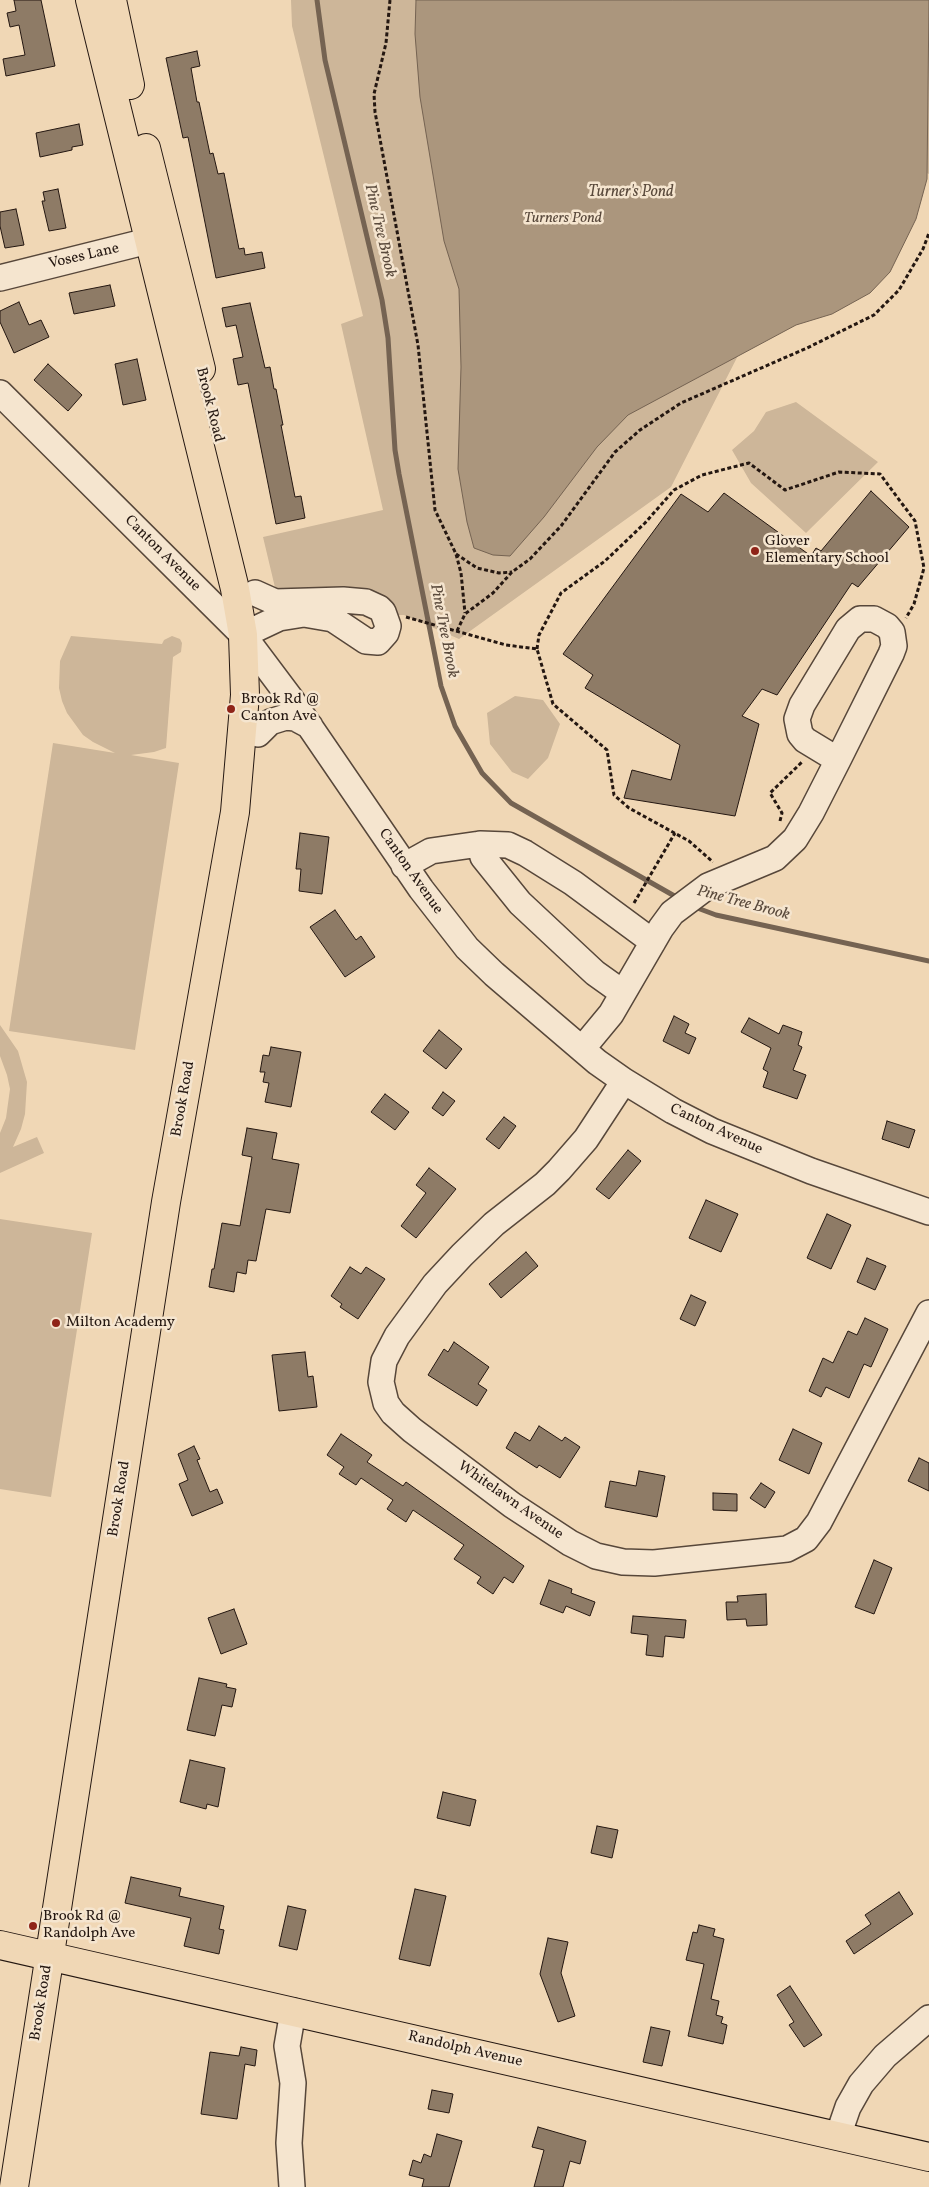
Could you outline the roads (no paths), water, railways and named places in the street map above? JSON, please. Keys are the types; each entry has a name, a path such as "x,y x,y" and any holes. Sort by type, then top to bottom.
{"main road":[{"name":"Brook Road","path":"14,2187 166,1202 235,812 255,593 159,239 90,0"},
{"name":"Brook Road","path":"112,0 159,239 228,563 263,660 262,698 258,734 250,768 235,812"},
{"name":"Randolph Avenue","path":"0,1945 929,2157"}],"street":[{"name":"Voses Lane","path":"0,278 159,239"},
{"name":"Canton Avenue","path":"0,393 252,631"},
{"path":"252,631 287,616 315,615 333,619 366,641 378,642 383,638 388,626 384,612 366,602 343,600 275,602 255,593"},
{"path":"582,1049 604,1024 672,913 698,892 720,881 762,865 785,849 795,839 811,813 838,760 894,646 892,632 887,626 874,619 860,619 848,629 802,705 797,719 800,734 805,740 838,760"},
{"name":"Canton Avenue","path":"263,660 310,726 404,866 468,948 494,974 582,1049 624,1081 656,1101 712,1131 832,1179 929,1212"},
{"path":"258,734 270,722 286,718 295,718 310,726"},
{"path":"480,844 483,857 520,903 595,973 623,994"},
{"path":"404,866 431,852 480,844 508,845 526,853 573,883 653,942"},
{"name":"Whitelawn Avenue","path":"624,1081 586,1139 564,1165 545,1184 494,1224 462,1254 435,1284 393,1342 381,1372 382,1392 393,1413 412,1430 555,1534 596,1556 623,1562 654,1563 787,1549 806,1538 819,1522 929,1313"},
{"path":"292,2187 289,2143 293,2083 287,2046 293,2012"},
{"path":"838,2136 848,2107 867,2077 897,2044 929,2018"}],"water":[{"name":"Turner's Pond","path":"416,0 929,0 927,179 916,219 890,272 870,293 832,314 796,325 628,415 597,447 544,517 510,556 493,555 474,548 467,522 458,469 461,367 459,289 444,241 420,97 415,34"}],"waterway":[{"name":"Pine Tree Brook","path":"317,0 325,60 382,300 388,338 395,450 399,474 441,686 455,726 482,773 511,803 678,898"},
{"name":"Pine Tree Brook","path":"692,906 716,915 929,961"}],"place":[{"name":"Glover Elementary School","path":"755,551"},
{"name":"Brook Rd @ Canton Ave","path":"231,709"},
{"name":"Milton Academy","path":"56,1323"},
{"name":"Brook Rd @ Randolph Ave","path":"33,1926"}],"park label":[{"name":"Turners Pond","path":"563,219"}]}
